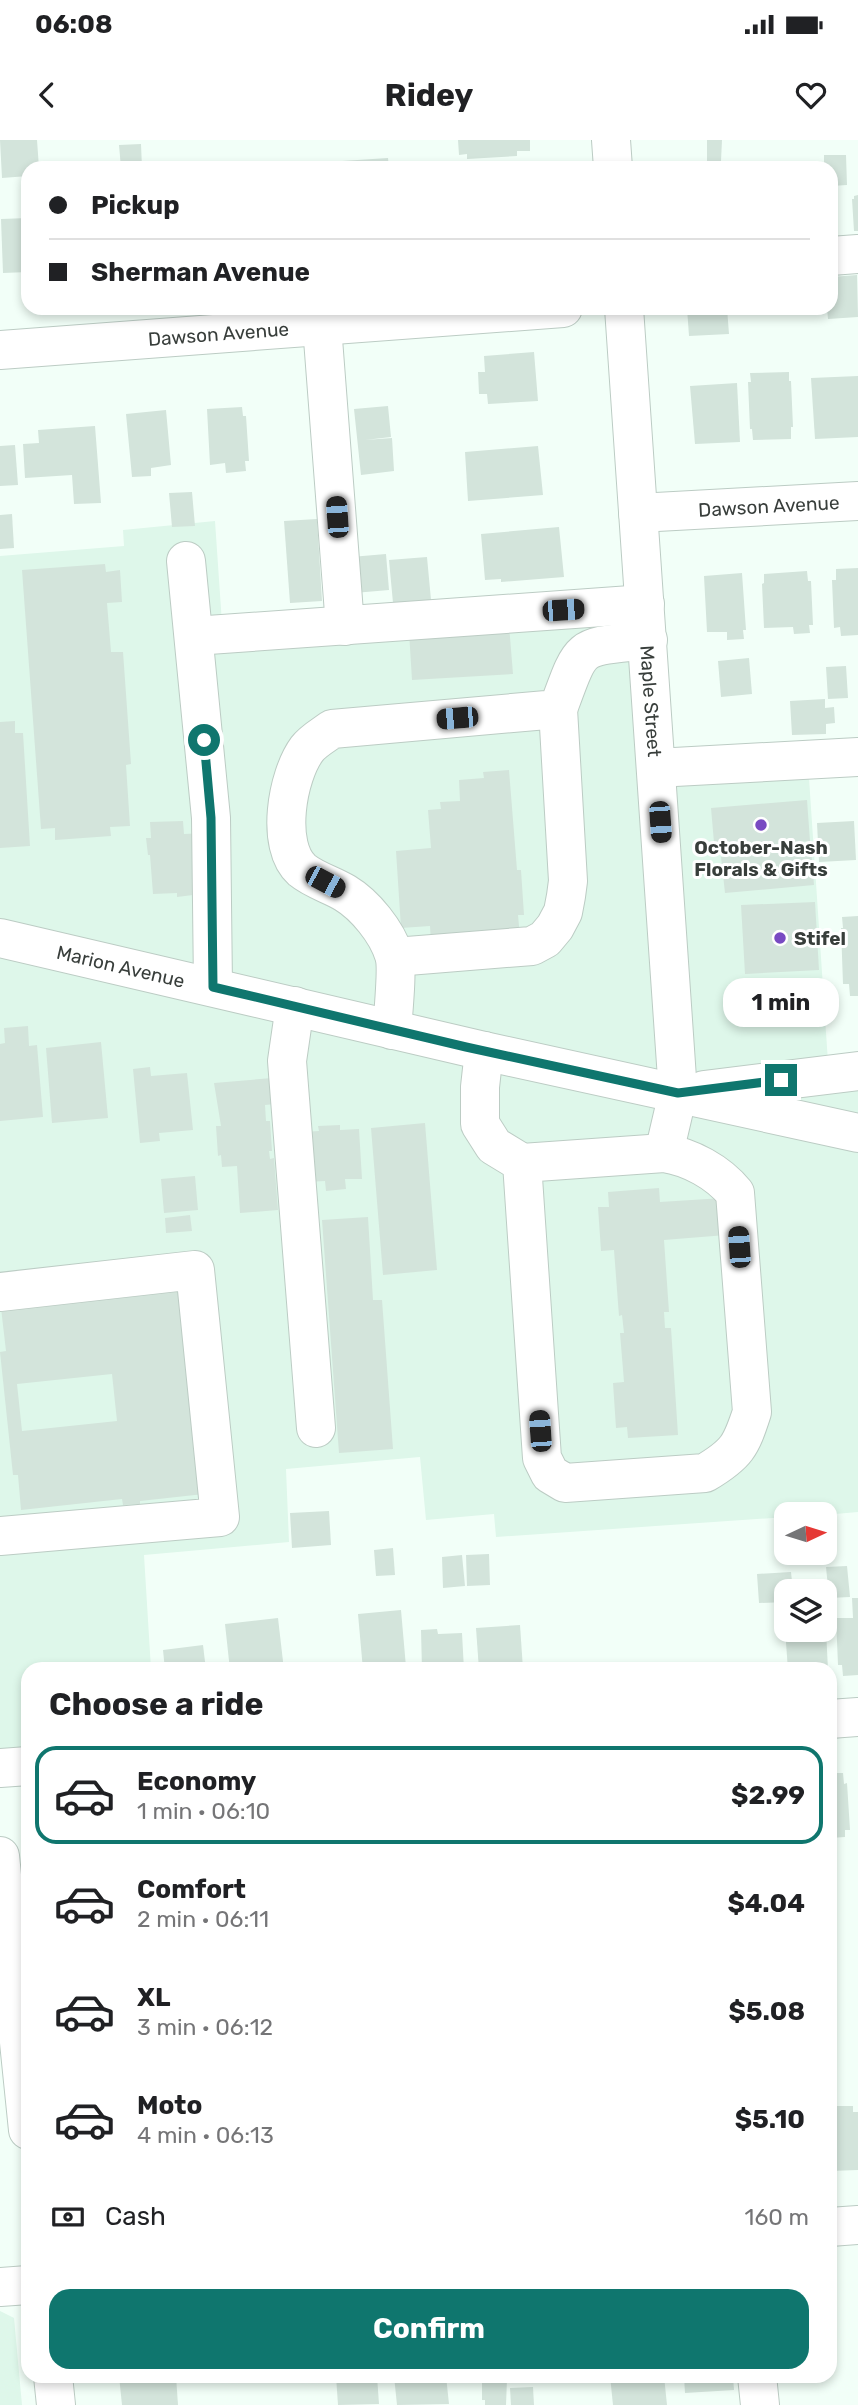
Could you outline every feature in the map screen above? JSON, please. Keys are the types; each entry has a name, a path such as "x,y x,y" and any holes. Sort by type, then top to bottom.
{"street":[{"path":"611,140 612,161"},
{"path":"838,255 858,254"},
{"name":"Dawson Avenue","path":"0,350 469,315"},
{"name":"Maple Street","path":"624,315 678,1093 664,1153"},
{"path":"322,326 345,625"},
{"name":"Dawson Avenue","path":"638,513 858,501"},
{"path":"186,561 211,818 213,987"},
{"path":"194,636 345,625 646,622"},
{"path":"395,957 532,946 545,939 555,926 563,912 568,880 558,709 576,660 583,652 646,622"},
{"path":"392,1030 395,957 381,931 363,908 347,894 302,870 289,851 286,824 289,795 307,749 332,729 558,709"},
{"path":"656,768 858,757"},
{"name":"Marion Avenue","path":"0,938 484,1051 858,1133"},
{"path":"295,1006 287,1060 316,1428"},
{"path":"484,1051 480,1125 494,1146 522,1163 664,1153 683,1156 726,1181 735,1193 752,1412 743,1441 724,1461 705,1473 565,1483 550,1474 542,1458 522,1163"},
{"path":"678,1093 858,1071"},
{"path":"0,1292 195,1270 220,1517 0,1535"},
{"path":"837,1718 858,1717"},
{"path":"0,1768 21,1766"},
{"path":"0,1856 21,2062"},
{"path":"837,2226 858,2225"},
{"path":"0,2287 21,2286"},
{"path":"54,2383 56,2405"},
{"path":"758,2383 760,2405"}],"shaded area":[{"path":"215,521 223,638 627,610 639,776 808,763 830,1092 858,1091 858,1512 837,1514 837,1502 774,1502 774,1518 496,1537 494,1514 426,1520 420,1457 286,1469 289,1542 144,1555 151,1662 21,1662 21,1754 0,1755 0,556 124,546 123,530"},
{"path":"0,2311 14,2318 22,2405 0,2405"}],"building":[{"path":"0,140 37,140 38,161 21,161 21,177 2,178"},
{"path":"458,140 530,140 530,151 517,151 517,156 467,159 467,154 459,155"},
{"path":"707,140 722,140 721,161 707,161"},
{"path":"141,144 142,161 120,161 119,145"},
{"path":"824,155 846,155 847,185 838,186 838,161 824,161"},
{"path":"388,158 388,161 342,161"},
{"path":"858,195 858,231 854,231 852,199"},
{"path":"21,218 21,272 3,273 1,219"},
{"path":"857,275 858,317 828,319 828,315 838,315 838,276"},
{"path":"688,315 728,315 729,334 689,336"},
{"path":"534,352 538,401 488,404 487,394 479,394 478,372 485,372 484,356"},
{"path":"789,372 793,427 791,439 753,440 750,429 750,373"},
{"path":"858,376 858,437 815,439 811,378"},
{"path":"737,383 740,442 695,444 690,386"},
{"path":"388,406 391,437 365,440 392,438 394,471 361,475 354,409"},
{"path":"242,407 243,416 246,416 249,461 245,461 246,471 226,473 225,463 210,465 207,409"},
{"path":"166,410 171,465 151,468 151,476 132,477 126,414"},
{"path":"95,426 101,503 74,504 72,475 25,478 23,444 39,443 38,430"},
{"path":"15,445 18,485 0,486 0,446"},
{"path":"538,446 543,495 468,501 465,452"},
{"path":"192,492 195,526 172,527 169,493"},
{"path":"12,514 14,548 0,549 0,515"},
{"path":"317,519 322,601 290,603 284,521"},
{"path":"559,527 564,577 501,582 501,579 485,580 481,534"},
{"path":"386,554 389,590 354,593 351,557"},
{"path":"427,557 431,600 393,603 389,560"},
{"path":"105,564 106,572 120,570 122,602 107,603 111,652 123,652 131,764 126,765 130,826 110,827 111,836 55,840 55,828 41,829 22,570"},
{"path":"858,568 858,635 841,636 840,627 834,628 832,580 836,580 836,569"},
{"path":"807,571 808,581 811,581 813,625 809,625 810,633 794,634 793,627 764,628 764,574"},
{"path":"742,573 746,630 743,630 744,639 727,640 727,632 707,632 704,576"},
{"path":"509,625 513,674 412,680 409,632"},
{"path":"749,658 752,694 721,697 718,661"},
{"path":"846,666 848,698 828,699 826,667"},
{"path":"825,699 825,708 834,707 835,723 826,724 826,734 792,735 790,701"},
{"path":"15,721 15,733 23,733 30,846 0,848 0,722"},
{"path":"509,770 517,870 521,870 524,915 518,915 522,960 431,944 430,926 401,928 396,851 431,848 428,810 441,809 440,802 460,801 459,780 484,778 483,772"},
{"path":"807,800 810,841 787,843 788,852 811,849 814,885 725,893 721,857 758,854 758,851 715,854 711,808"},
{"path":"183,821 184,834 206,833 209,893 177,897 177,893 153,894 146,838 151,838 150,822"},
{"path":"854,821 856,860 819,862 817,823"},
{"name":"Stifel","path":"815,902 819,970 745,974 741,905"},
{"path":"858,916 858,996 850,996 849,984 843,984 842,917"},
{"path":"28,1026 29,1046 37,1045 43,1117 0,1121 0,1044 5,1043 4,1028"},
{"path":"101,1042 108,1118 52,1123 46,1048"},
{"path":"150,1067 151,1076 187,1073 193,1130 159,1133 160,1141 140,1143 133,1069"},
{"path":"272,1078 275,1104 265,1105 266,1121 270,1121 272,1151 269,1151 270,1159 274,1158 278,1210 240,1213 237,1166 222,1167 221,1155 218,1156 216,1126 221,1126 214,1083"},
{"path":"425,1123 437,1270 383,1275 371,1128"},
{"path":"340,1125 340,1130 359,1129 362,1179 345,1179 346,1189 326,1191 325,1181 306,1182 303,1132 319,1131 318,1126"},
{"path":"195,1176 198,1210 164,1213 161,1179"},
{"path":"659,1188 660,1202 723,1198 726,1235 664,1240 669,1312 664,1312 665,1328 671,1328 678,1435 628,1438 627,1427 616,1428 613,1383 624,1382 620,1333 624,1333 622,1315 619,1316 614,1250 601,1251 598,1207 609,1207 608,1192"},
{"path":"190,1215 192,1231 166,1233 165,1218"},
{"path":"368,1217 373,1300 382,1300 393,1449 339,1453 322,1220"},
{"path":"183,1285 204,1494 140,1501 140,1504 123,1505 122,1499 21,1510 18,1475 13,1475 0,1352 6,1351 1,1308","holes":["112,1374 117,1421 22,1431 17,1384"]},
{"path":"329,1511 331,1545 292,1548 290,1513"},
{"path":"393,1548 395,1575 376,1576 374,1550"},
{"path":"489,1554 490,1585 467,1586 466,1555"},
{"path":"462,1555 465,1586 443,1588 442,1557"},
{"path":"847,1566 850,1597 837,1598 837,1579 827,1579 826,1567"},
{"path":"791,1572 792,1579 774,1579 774,1602 759,1603 757,1574"},
{"path":"852,1598 858,1598 858,1675 843,1676 842,1665 838,1665 837,1618 853,1618"},
{"path":"401,1610 406,1662 362,1662 358,1614"},
{"path":"278,1618 283,1662 229,1662 225,1624"},
{"path":"520,1625 523,1662 478,1662 476,1628"},
{"path":"437,1629 438,1634 462,1633 464,1662 422,1662 421,1630"},
{"path":"786,1642 827,1642 828,1662 787,1662"},
{"path":"203,1645 205,1662 164,1662 163,1650"},
{"path":"837,1773 843,1773 844,1784 847,1783 850,1830 845,1830 845,1837 837,1838"},
{"path":"837,2106 853,2106 853,2112 858,2112 858,2170 837,2171"},
{"path":"120,2383 176,2383 178,2405 122,2405"},
{"path":"336,2383 378,2383 379,2404 338,2405"},
{"path":"395,2383 447,2383 449,2404 397,2405"},
{"path":"482,2383 507,2383 506,2405 485,2405 485,2400 482,2400"},
{"path":"611,2383 665,2383 667,2405 613,2405"},
{"path":"684,2383 734,2383 734,2390 685,2393"},
{"path":"533,2387 534,2405 511,2405 510,2388"}],"place":[{"name":"October-Nash Florals & Gifts","path":"761,825"},
{"name":"Stifel","path":"780,938"}],"route":[{"path":"204,740 211,818 213,987 466,1047 678,1093 781,1080"}]}
